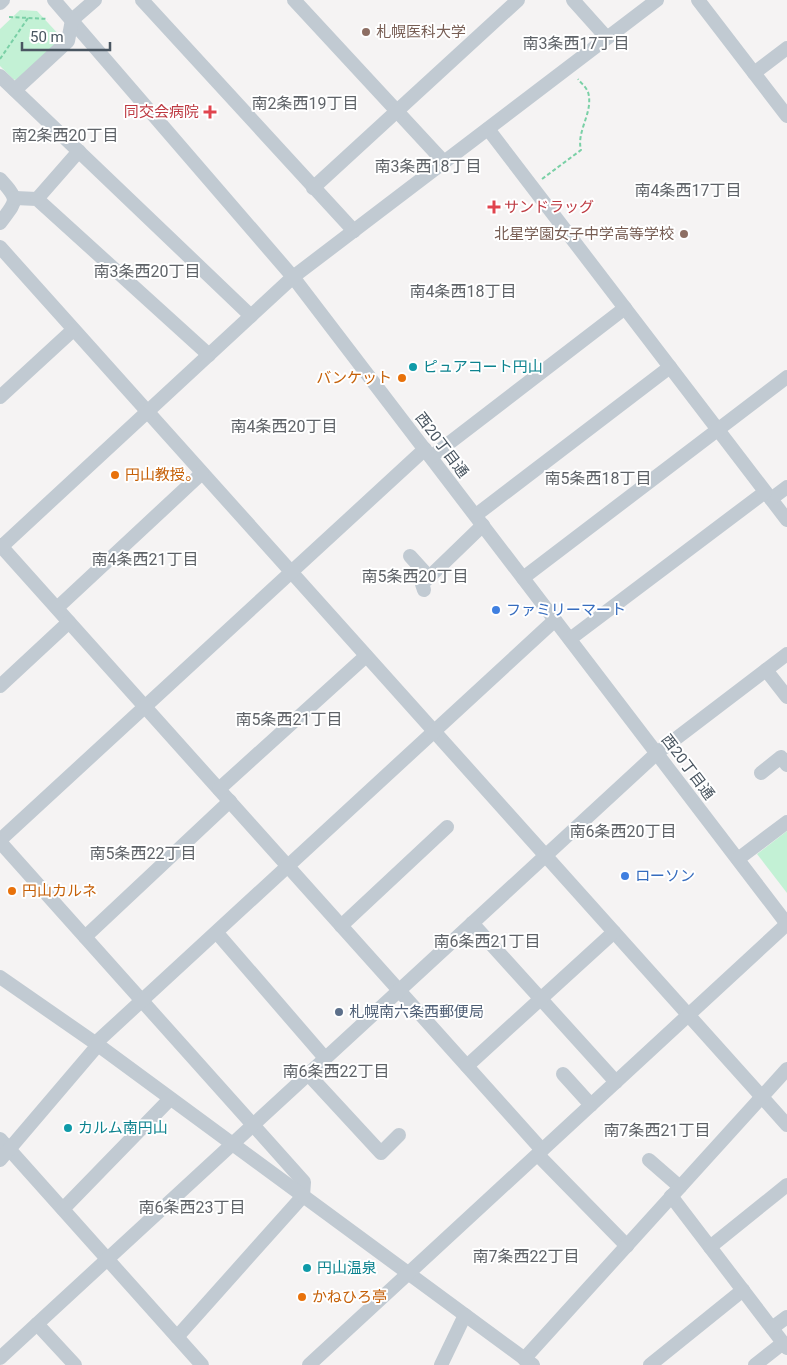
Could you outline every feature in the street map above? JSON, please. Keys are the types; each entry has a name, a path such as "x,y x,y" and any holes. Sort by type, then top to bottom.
{"street":[{"path":"0,3 3,0"},
{"name":"西20丁目通","path":"54,0 293,277 787,924"},
{"path":"15,90 68,41 72,20 95,0"},
{"path":"142,0 354,231"},
{"path":"294,0 444,162"},
{"path":"313,188 518,0"},
{"path":"573,0 607,38"},
{"path":"627,1246 540,1152 467,1066 1,546 293,277 656,0"},
{"path":"698,0 787,116"},
{"path":"754,73 787,48"},
{"path":"0,76 251,316"},
{"path":"488,129 787,520"},
{"path":"37,199 79,151"},
{"path":"0,179 15,198"},
{"path":"15,198 37,199 209,355"},
{"path":"0,223 12,206 15,198"},
{"path":"0,248 787,1125"},
{"path":"177,1337 303,1196 304,1182 0,841 291,572 428,453 625,308"},
{"path":"0,397 73,330"},
{"path":"410,556 425,584 479,520 670,367"},
{"path":"523,578 787,377"},
{"path":"57,608 202,473"},
{"path":"570,639 768,495 787,487"},
{"path":"0,1160 98,1044 100,1039 555,620"},
{"path":"0,686 70,622"},
{"path":"0,1358 657,753 787,654"},
{"path":"219,789 366,656"},
{"path":"766,670 787,697"},
{"path":"761,772 781,757 787,765"},
{"path":"85,937 230,802"},
{"path":"738,859 787,822"},
{"path":"342,926 447,827"},
{"path":"472,923 616,1082"},
{"path":"309,1365 787,924"},
{"path":"467,1066 614,932"},
{"path":"216,933 325,1058"},
{"path":"0,977 98,1044 528,1362 627,1246 787,1069"},
{"path":"308,1074 381,1153 399,1135"},
{"path":"564,1074 591,1105"},
{"path":"63,1209 170,1098"},
{"path":"0,1138 202,1365"},
{"path":"649,1160 675,1192 710,1247 785,1345 755,1365"},
{"path":"710,1247 787,1185"},
{"path":"650,1365 743,1290"},
{"path":"441,1365 465,1315"},
{"path":"772,1328 787,1317"},
{"path":"37,1324 74,1365"}],"path":[{"path":"9,16 48,19"},
{"path":"0,59 28,18"},
{"path":"538,182 581,150 579,142 588,109 588,91 578,79"}],"green space":[{"path":"20,10 37,11 62,38 18,81 13,79 0,66 0,29"},
{"path":"787,831 787,893 757,854"}],"place":[{"name":"札幌医科大学","path":"366,32"},
{"name":"同交会病院","path":"210,112"},
{"name":"サンドラッグ","path":"494,207"},
{"name":"北星学園女子中学高等学校","path":"684,234"},
{"name":"ピュアコート円山","path":"413,367"},
{"name":"バンケット","path":"402,378"},
{"name":"円山教授。","path":"115,475"},
{"name":"ファミリーマート","path":"496,610"},
{"name":"ローソン","path":"625,876"},
{"name":"円山カルネ","path":"12,891"},
{"name":"札幌南六条西郵便局","path":"339,1012"},
{"name":"カルム南円山","path":"68,1128"},
{"name":"円山温泉","path":"307,1268"},
{"name":"かねひろ亭","path":"302,1297"}],"district":[{"name":"南3条西17丁目","path":"576,43"},
{"name":"南2条西19丁目","path":"305,103"},
{"name":"南2条西20丁目","path":"65,135"},
{"name":"南3条西18丁目","path":"428,166"},
{"name":"南4条西17丁目","path":"688,190"},
{"name":"南3条西20丁目","path":"147,271"},
{"name":"南4条西18丁目","path":"463,291"},
{"name":"南4条西20丁目","path":"284,426"},
{"name":"南5条西18丁目","path":"598,478"},
{"name":"南4条西21丁目","path":"145,559"},
{"name":"南5条西20丁目","path":"415,576"},
{"name":"南5条西21丁目","path":"289,719"},
{"name":"南6条西20丁目","path":"623,831"},
{"name":"南5条西22丁目","path":"143,853"},
{"name":"南6条西21丁目","path":"487,941"},
{"name":"南6条西22丁目","path":"336,1071"},
{"name":"南7条西21丁目","path":"657,1130"},
{"name":"南6条西23丁目","path":"192,1207"},
{"name":"南7条西22丁目","path":"526,1256"}]}
